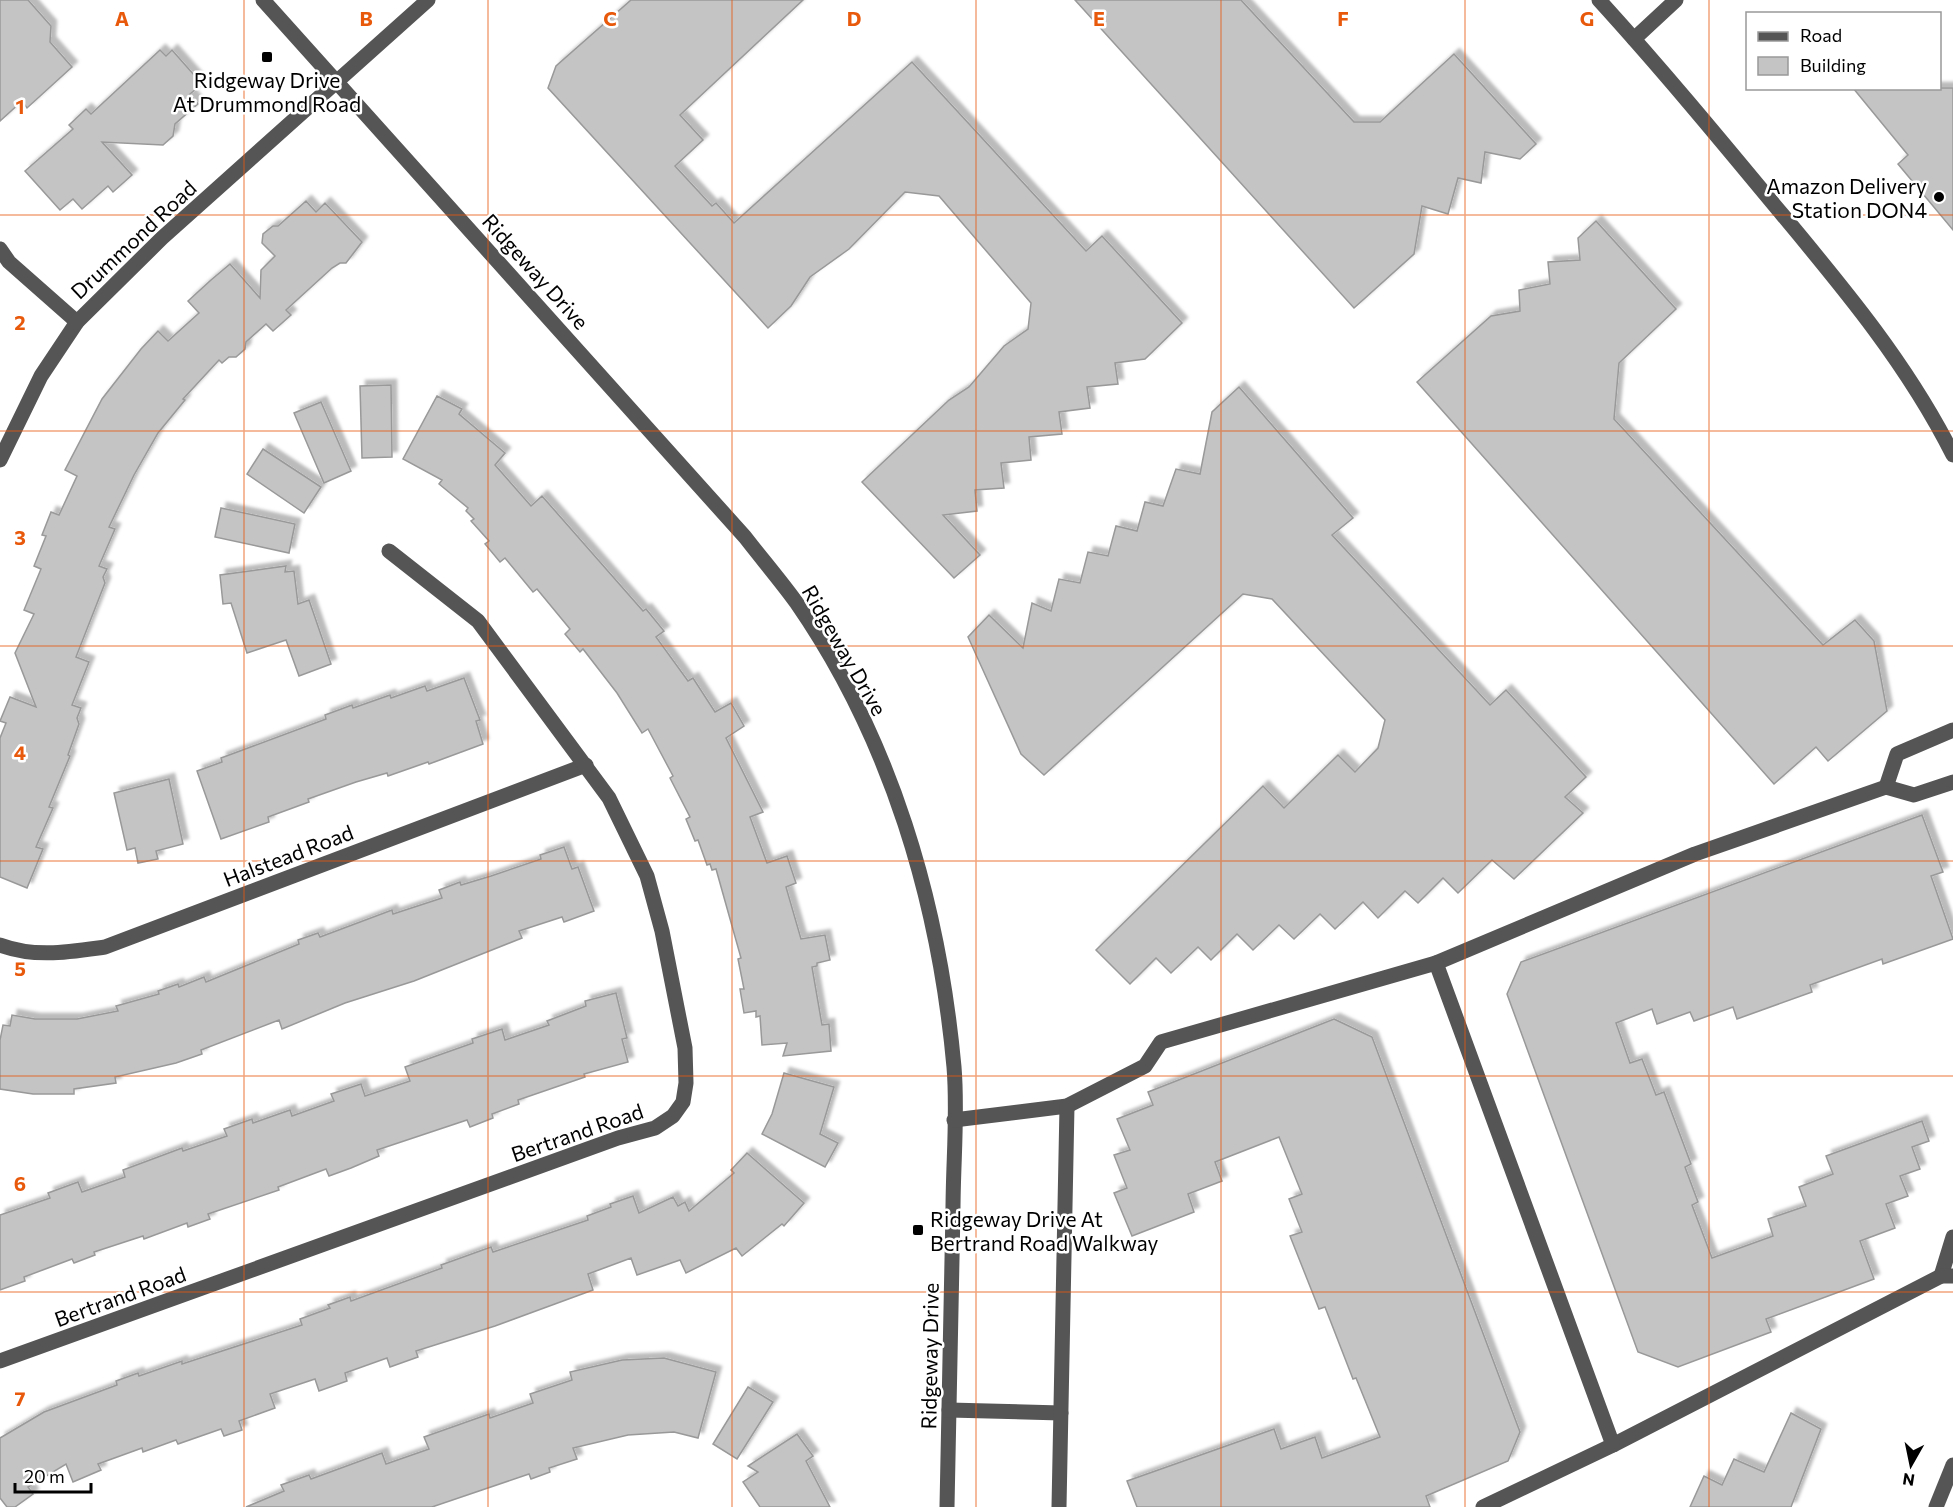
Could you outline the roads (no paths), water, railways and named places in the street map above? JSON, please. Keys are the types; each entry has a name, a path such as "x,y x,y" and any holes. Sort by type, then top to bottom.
{"street":[{"name":"Ridgeway Drive","path":"263,0 745,537 796,602 829,656 886,768 916,857 936,936 946,993 954,1070 947,1507"},
{"name":"Drummond Road","path":"0,460 41,376 77,322 162,238 428,0"},
{"path":"1599,0 1863,312 1935,418 1953,454"},
{"path":"1634,39 1676,0"},
{"path":"0,249 9,262 77,322"},
{"name":"Bertrand Road","path":"0,1361 618,1138 655,1128 673,1116 683,1102 686,1083 685,1048 662,931 648,876 609,798 478,621 388,551"},
{"path":"1886,787 1897,754 1953,730"},
{"name":"Halstead Road","path":"0,945 16,951 57,954 105,947 586,765"},
{"path":"954,1120 1066,1106 1145,1066 1161,1042 1436,963 1695,854 1886,787 1914,795 1953,782"},
{"path":"1436,963 1612,1445"},
{"path":"1059,1507 1066,1106"},
{"path":"1483,1507 1612,1445 1947,1276 1953,1237"},
{"path":"949,1410 1061,1413"},
{"path":"1936,1507 1953,1465"}],"place":[{"name":"Ridgeway Drive At Drummond Road","path":"267,57"},
{"name":"Amazon Delivery Station DON4","path":"1939,197"},
{"name":"Ridgeway Drive At Bertrand Road Walkway","path":"918,1230"}]}
